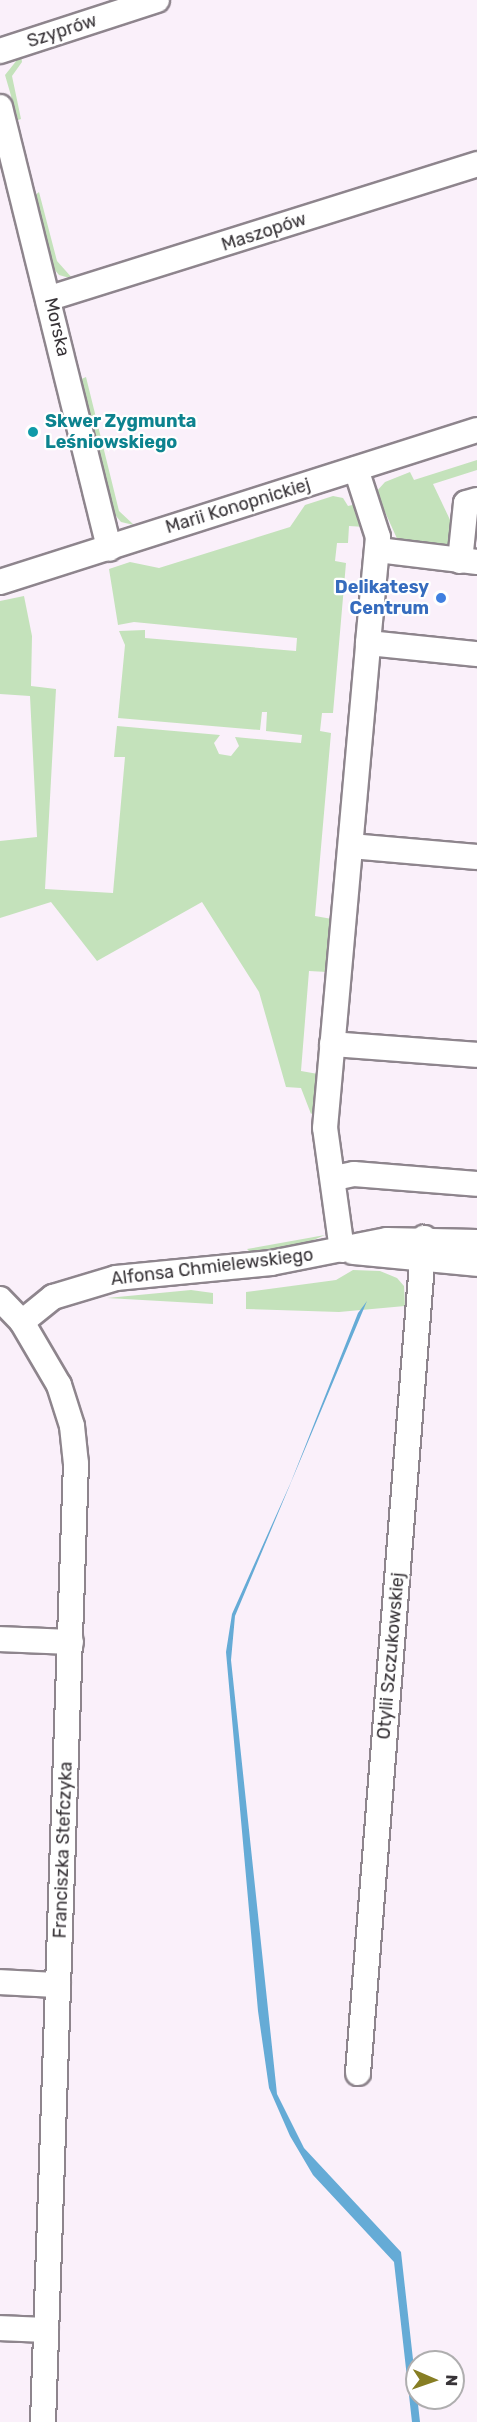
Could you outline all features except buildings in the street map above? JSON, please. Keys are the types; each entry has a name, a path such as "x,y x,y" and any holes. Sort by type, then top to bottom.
{"street":[{"name":"Szyprów","path":"0,51 157,0"},
{"name":"Morska","path":"0,107 50,298 109,549"},
{"name":"Maszopów","path":"50,298 477,164"},
{"name":"Marii Konopnickiej","path":"0,582 477,430"},
{"path":"342,1250 335,1178 325,1128 378,550 376,524 356,469"},
{"path":"378,550 469,562 466,503 477,500"},
{"path":"368,643 477,654"},
{"path":"351,846 477,856"},
{"path":"332,1044 477,1055"},
{"path":"335,1178 354,1174 477,1184"},
{"name":"Alfonsa Chmielewskiego","path":"22,1322 53,1297 116,1278 196,1273 342,1250 387,1240 477,1264"},
{"name":"Alfonsa Chmielewskiego","path":"423,1250 477,1242"},
{"name":"Otylii Szczukowskiej","path":"358,2073 423,1250"},
{"name":"Franciszka Stefczyka","path":"0,1299 22,1322 59,1385 72,1426 76,1463 43,2422"},
{"path":"0,1639 71,1642"},
{"path":"0,1982 58,1985"},
{"path":"0,2328 46,2330"}],"green space":[{"path":"21,55 22,62 12,76 21,119 18,120 5,75"},
{"path":"39,192 57,261 73,279 59,275 51,265 34,196"},
{"path":"86,377 119,511 134,525 121,522 112,511 79,380"},
{"path":"477,460 477,470 433,484 452,524 448,545 443,548 399,543 376,492 385,482 410,472 414,480"},
{"path":"333,496 343,498 348,506 357,504 365,527 349,526 348,543 337,543 335,561 346,563 333,713 322,713 320,731 331,733 315,916 332,919 327,972 309,971 301,1071 318,1074 315,1111 311,1114 301,1088 286,1087 259,992 202,902 97,961 51,902 0,918 0,841 37,837 30,696 0,694 0,601 24,596 32,636 31,686 56,689 45,889 113,893 125,757 114,757 117,726 220,735 214,743 219,754 231,756 239,746 235,737 301,743 302,735 266,731 267,712 262,712 260,730 118,718 125,645 119,631 145,630 145,638 296,651 297,638 134,622 118,625 109,569 130,562 159,568 290,527 305,505"},
{"path":"325,1235 297,1247 252,1254 247,1249"},
{"path":"353,1270 380,1271 397,1278 404,1286 405,1306 339,1312 246,1309 246,1292 336,1280"},
{"path":"191,1290 213,1293 213,1304 107,1298"}],"water":[{"path":"367,1301 235,1616 231,1660 277,2094 304,2148 401,2252 412,2350 405,2350 405,2360 394,2262 313,2175 290,2136 269,2088 258,2011 226,1652 232,1614 291,1482 358,1313"},
{"path":"411,2410 419,2410 420,2422 412,2422"}],"place":[{"name":"Skwer Zygmunta Leśniowskiego","path":"33,432"},
{"name":"Delikatesy Centrum","path":"441,598"}]}
